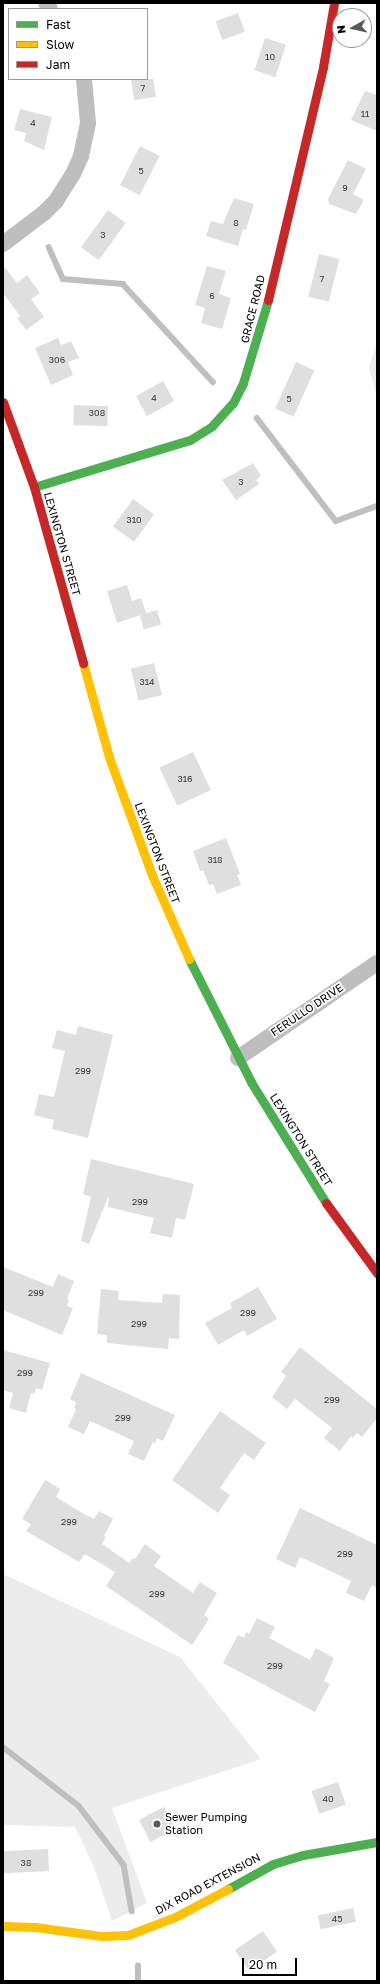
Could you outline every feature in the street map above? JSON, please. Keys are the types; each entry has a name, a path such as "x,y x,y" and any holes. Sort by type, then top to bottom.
{"street":[{"name":"GRACE ROAD","path":"34,487 190,440 212,426 233,403 243,383 263,321 323,67 334,3"},
{"path":"3,244 44,213 56,201 74,172 88,123 84,80"},
{"name":"LEXINGTON STREET","path":"3,402 34,487 90,693 132,822 178,937 238,1058 314,1186 376,1270"},
{"name":"FERULLO DRIVE","path":"238,1058 377,963"},
{"name":"DIX ROAD EXTENSION","path":"3,1926 35,1927 102,1936 128,1935 175,1917 273,1864 303,1855 377,1842"}],"shaded area":[{"path":"377,342 377,397 369,367"},
{"path":"3,1574 180,1657 261,1759 112,1808 147,1903 112,1921 94,1867 75,1827 3,1825"}],"building":[{"path":"238,13 245,32 222,40 215,21"},
{"path":"265,38 286,45 275,77 254,70"},
{"path":"153,79 156,97 134,100 131,80"},
{"path":"365,91 377,95 377,131 351,120"},
{"path":"20,109 52,117 44,150 24,141 26,133 14,130"},
{"path":"140,146 160,156 140,195 120,185"},
{"path":"348,160 366,169 353,194 364,200 356,214 329,204 328,199"},
{"path":"234,198 254,204 246,230 243,229 238,246 206,236 211,221 223,224"},
{"path":"108,210 126,223 99,260 81,247"},
{"path":"319,254 339,259 329,302 308,297"},
{"path":"3,265 17,283 27,275 40,293 31,299 44,317 26,330 17,318 20,316 3,293"},
{"path":"207,266 226,271 219,294 231,298 222,329 201,323 205,308 195,305"},
{"path":"58,338 61,345 71,341 79,358 68,362 73,375 51,385 35,348"},
{"path":"296,362 314,370 294,417 275,409"},
{"path":"163,381 174,401 147,416 136,396"},
{"path":"74,405 108,406 107,426 73,425"},
{"path":"253,463 261,476 256,480 259,484 236,500 222,480"},
{"path":"133,499 154,514 134,542 113,527"},
{"path":"127,585 132,601 141,598 146,613 117,623 107,591"},
{"path":"157,610 161,624 144,629 140,615"},
{"path":"154,663 162,695 139,701 131,669"},
{"path":"193,752 211,790 177,806 159,768"},
{"path":"226,838 240,874 237,875 241,885 217,894 213,884 209,885 203,870 200,871 193,851"},
{"path":"78,1026 113,1035 88,1138 52,1129 54,1120 34,1115 39,1094 54,1097 65,1051 52,1048 57,1030 76,1035"},
{"path":"91,1159 194,1184 185,1220 176,1218 172,1238 150,1233 154,1218 108,1207 109,1195 89,1244 81,1241 91,1197 83,1194"},
{"path":"3,1267 53,1287 58,1274 74,1281 67,1299 69,1300 67,1306 73,1308 62,1335 3,1310"},
{"path":"258,1287 277,1319 247,1336 244,1330 218,1345 205,1323 232,1308 230,1303"},
{"path":"101,1289 119,1291 118,1300 162,1303 163,1294 180,1295 179,1339 169,1338 168,1349 107,1343 107,1335 97,1334"},
{"path":"300,1347 377,1409 377,1418 362,1437 357,1433 353,1438 351,1436 340,1451 324,1438 332,1428 295,1399 287,1409 272,1397 286,1376 281,1372"},
{"path":"3,1350 50,1363 42,1390 36,1388 34,1394 31,1393 26,1413 9,1408 13,1393 3,1390"},
{"path":"81,1373 175,1415 163,1441 157,1438 155,1443 153,1442 144,1461 128,1454 134,1441 90,1421 84,1434 68,1427 76,1409 74,1408 76,1402 70,1399"},
{"path":"220,1411 266,1443 254,1460 244,1453 220,1488 230,1495 218,1513 172,1480"},
{"path":"45,1480 60,1489 56,1497 84,1514 94,1519 99,1511 113,1519 104,1536 106,1537 102,1544 129,1563 133,1558 135,1559 145,1544 161,1556 154,1566 193,1593 200,1582 217,1593 204,1615 209,1619 192,1645 106,1586 115,1572 85,1554 79,1562 26,1531 31,1524 22,1519"},
{"path":"300,1508 377,1545 377,1588 372,1585 364,1601 346,1593 351,1581 320,1566 300,1557 295,1568 276,1559"},
{"path":"257,1618 275,1627 269,1638 310,1660 316,1648 334,1658 324,1681 330,1684 315,1712 223,1663 238,1635 244,1638 246,1632 249,1634"},
{"path":"338,1782 346,1805 319,1814 312,1791"},
{"name":"Sewer Pumping Station","path":"164,1807 175,1829 150,1842 139,1820"},
{"path":"48,1849 49,1871 4,1873 3,1851"},
{"path":"353,1908 356,1922 321,1929 318,1915"},
{"path":"263,1931 277,1952 249,1971 235,1950"}],"waterway":[{"path":"49,247 63,279 123,284 213,382"},
{"path":"257,418 336,521 377,506"},
{"path":"3,1747 79,1806 124,1865 132,1911"},
{"path":"138,1966 138,1981"}],"traffic: fast":[{"path":"34,487 190,440 212,426 233,403 243,383 268,300"},
{"path":"189,959 251,1082 326,1203"},
{"path":"228,1889 273,1864 303,1855 377,1842"}],"traffic: slow":[{"path":"83,663 109,757 152,875 189,959"},
{"path":"3,1926 35,1927 102,1936 128,1935 175,1917 228,1889"}],"traffic: jam":[{"path":"268,300 323,67 334,3"},
{"path":"3,402 34,487 83,663"},
{"path":"326,1203 377,1273"}],"place":[{"name":"Sewer Pumping Station","path":"157,1824"}]}
